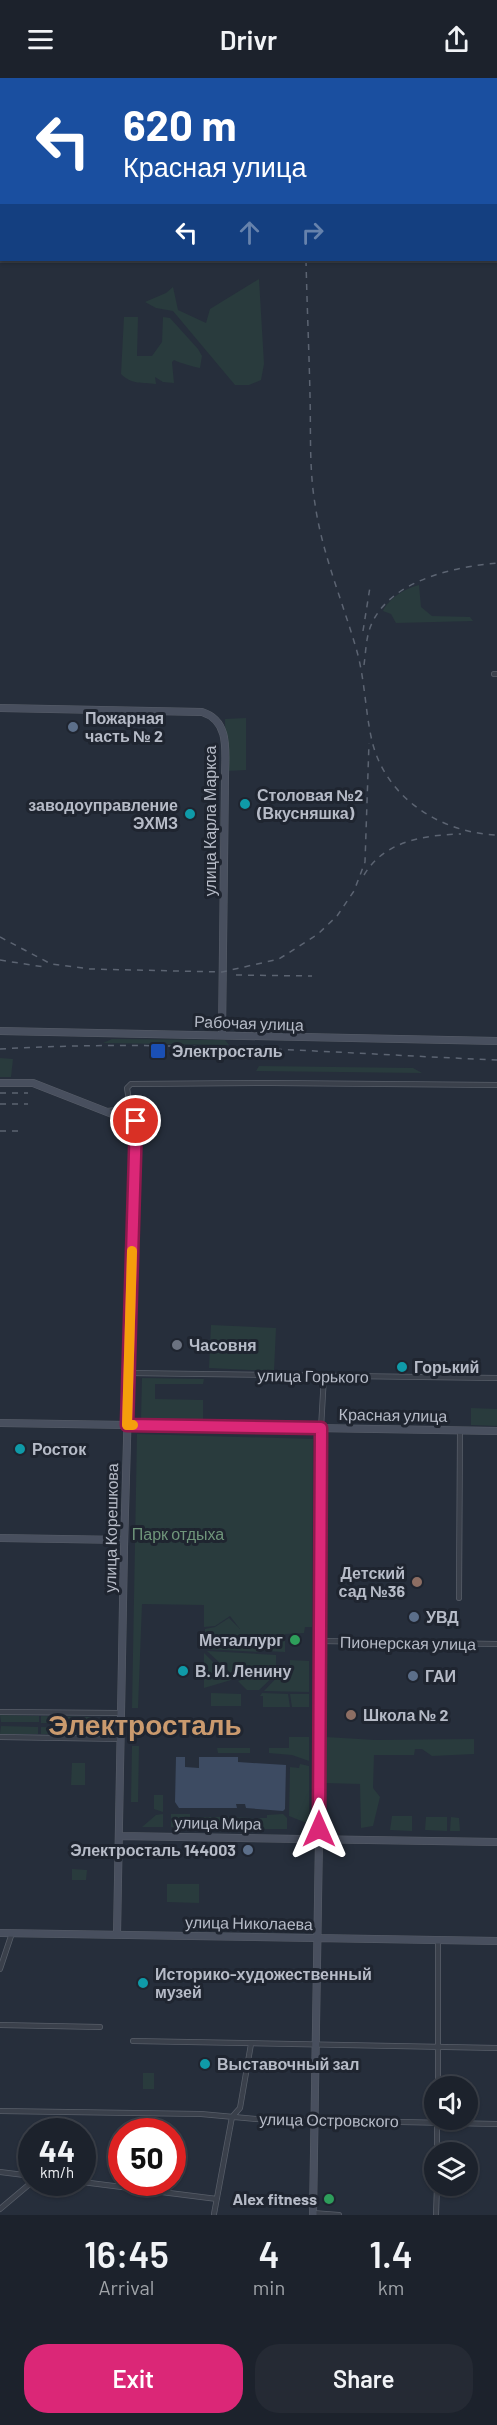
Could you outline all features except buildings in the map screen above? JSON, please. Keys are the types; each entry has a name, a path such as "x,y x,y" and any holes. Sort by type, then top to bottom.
{"main road":[{"name":"улица Карла Маркса","path":"0,708 202,712 209,714 221,725 224,740 225,778 222,1035"},
{"name":"Рабочая улица","path":"0,1031 497,1041"},
{"path":"0,1083 33,1083 104,1112 133,1121"},
{"name":"улица Корешкова","path":"117,1935 128,1373 126,1349 133,1121"},
{"name":"Красная улица","path":"0,1423 497,1431"},
{"path":"313,2214 318,1937 321,1428"},
{"path":"0,1538 124,1540"},
{"name":"улица Мира","path":"118,1836 497,1842"},
{"name":"улица Николаева","path":"0,1933 497,1941"}],"street":[{"path":"104,1112 129,1108 136,1107 140,1111 140,1117 133,1121 126,1114 129,1108 127,1086 147,1084 497,1085"},
{"name":"улица Горького","path":"128,1373 497,1378"},
{"path":"321,1428 324,1376"},
{"path":"459,1598 460,1430"},
{"name":"Пионерская улица","path":"319,1641 497,1644"},
{"path":"0,1712 121,1713"},
{"path":"0,1737 120,1739"},
{"path":"0,1969 12,1933"},
{"path":"438,1940 438,2076"},
{"path":"0,2025 100,2027"},
{"path":"133,2041 497,2048"},
{"path":"214,2214 232,2117 240,2108 251,2044"},
{"name":"улица Островского","path":"0,2111 424,2121"},
{"name":"улица Островского","path":"478,2123 497,2124"},
{"path":"0,2172 18,2174"},
{"path":"96,2184 217,2199"},
{"path":"0,2209 18,2194"},
{"path":"436,2215 437,2196"},
{"path":"313,2214 339,2215"}],"green space":[{"path":"259,279 264,364 261,380 249,385 235,385 173,311 156,308 145,302 166,293 173,287 178,310 206,323 210,309"},
{"path":"124,317 138,317 137,356 152,356 162,342 163,317 170,318 198,349 202,356 200,368 174,360 172,362 174,383 163,382 155,377 156,384 125,378 121,374"},
{"path":"419,585 421,607 432,616 470,617 473,621 396,623 391,614 383,611 398,594"},
{"path":"246,718 246,770 226,771 225,719"},
{"path":"112,1039 225,1040 229,1045 103,1043"},
{"path":"0,1058 13,1059 11,1077 0,1077"},
{"path":"259,1066 413,1068 422,1073 256,1071"},
{"path":"211,1325 276,1328 274,1371 209,1368"},
{"path":"142,1378 204,1379 203,1384 155,1384 155,1399 203,1400 203,1420 141,1419"},
{"path":"471,1408 497,1409 497,1426 471,1425"},
{"name":"Парк отдыха","path":"137,1434 313,1439 312,1627 305,1627 304,1633 285,1634 285,1652 266,1651 255,1646 260,1652 204,1649 205,1629 215,1627 229,1618 240,1629 230,1616 215,1626 204,1627 204,1605 142,1604 138,1708 132,1708"},
{"path":"207,1651 276,1655 276,1666 236,1678"},
{"path":"204,1653 231,1680 204,1688"},
{"path":"290,1660 309,1661 309,1692 264,1691 285,1669 290,1668"},
{"path":"281,1669 259,1690 247,1690 238,1681"},
{"path":"211,1693 241,1694 241,1706 211,1706"},
{"path":"262,1693 288,1694 290,1707 263,1707 263,1696 260,1696"},
{"path":"290,1694 309,1694 309,1707 292,1707"},
{"path":"0,1715 39,1716 39,1722 1,1722"},
{"path":"41,1716 92,1717 90,1724 41,1723"},
{"path":"1,1726 38,1727 38,1734 0,1734"},
{"path":"41,1727 90,1728 92,1735 41,1734"},
{"path":"289,1737 309,1737 309,1761 292,1755 269,1753 269,1748 289,1748"},
{"path":"326,1737 375,1740 474,1739 474,1754 432,1756 422,1749 415,1749 414,1755 374,1755 373,1788 380,1797 373,1826 361,1828 360,1784 325,1783"},
{"path":"132,1746 139,1746 138,1802 131,1802"},
{"path":"217,1748 250,1748 250,1753 218,1753"},
{"path":"72,1763 85,1763 85,1785 71,1785"},
{"path":"300,1764 309,1766 309,1824 289,1816 290,1767 299,1768"},
{"path":"154,1795 163,1795 163,1812 154,1809"},
{"path":"163,1814 163,1827 142,1827 156,1815"},
{"path":"171,1814 190,1814 193,1827 171,1827"},
{"path":"283,1814 287,1818 287,1829 257,1829 258,1818"},
{"path":"392,1816 412,1816 412,1831 390,1830"},
{"path":"198,1817 225,1817 225,1828 204,1828 198,1822"},
{"path":"228,1817 252,1818 252,1828 228,1828"},
{"path":"426,1817 447,1817 447,1831 425,1830"},
{"path":"451,1817 459,1818 460,1831 450,1831"},
{"path":"72,1869 87,1870 86,1880 72,1880"},
{"path":"167,1884 199,1884 199,1903 167,1902"},
{"path":"143,2073 154,2073 154,2089 143,2089"}],"water":[{"path":"176,1757 185,1757 185,1767 199,1768 199,1757 238,1757 238,1762 286,1765 285,1809 283,1811 246,1808 245,1804 236,1804 237,1808 179,1808 175,1802"}],"railway":[{"path":"306,261 313,490 322,540 359,659 372,741 379,762 390,780 403,796 419,809 456,828 497,835"},
{"path":"364,665 367,638 372,623 381,608 394,596 409,586 444,572 497,563"},
{"path":"363,631 370,587"},
{"path":"0,937 51,964 90,969 222,972 279,959 318,934 337,916 354,891 365,862 369,743"},
{"path":"364,875 382,854 394,847 419,838 461,834"},
{"path":"0,960 44,967"},
{"path":"236,975 312,976"},
{"path":"0,1049 62,1046 187,1046 497,1060"},
{"path":"0,1093 28,1093"},
{"path":"0,1104 28,1104"},
{"path":"0,1131 23,1131"}],"slow traffic":[{"path":"132,1251 127,1425 133,1425"}],"place":[{"name":"Пожарная часть № 2","path":"73,727"},
{"name":"Столовая №2 (Вкусняшка)","path":"245,804"},
{"name":"заводоуправление ЭХМЗ","path":"190,814"},
{"name":"Электросталь","path":"158,1051"},
{"name":"Часовня","path":"177,1345"},
{"name":"Горький","path":"402,1367"},
{"name":"Росток","path":"20,1449"},
{"name":"Детский сад №36","path":"417,1582"},
{"name":"УВД","path":"414,1617"},
{"name":"Металлург","path":"295,1640"},
{"name":"В. И. Ленину","path":"183,1671"},
{"name":"ГАИ","path":"413,1676"},
{"name":"Школа № 2","path":"351,1715"},
{"name":"Электросталь 144003","path":"248,1850"},
{"name":"Историко-художественный музей","path":"143,1983"},
{"name":"Выставочный зал","path":"205,2064"},
{"name":"Alex fitness","path":"329,2199"}],"district":[{"name":"Электросталь","path":"145,1725"}],"route":[{"path":"136,1121 127,1425 321,1428 319,1829"}]}
